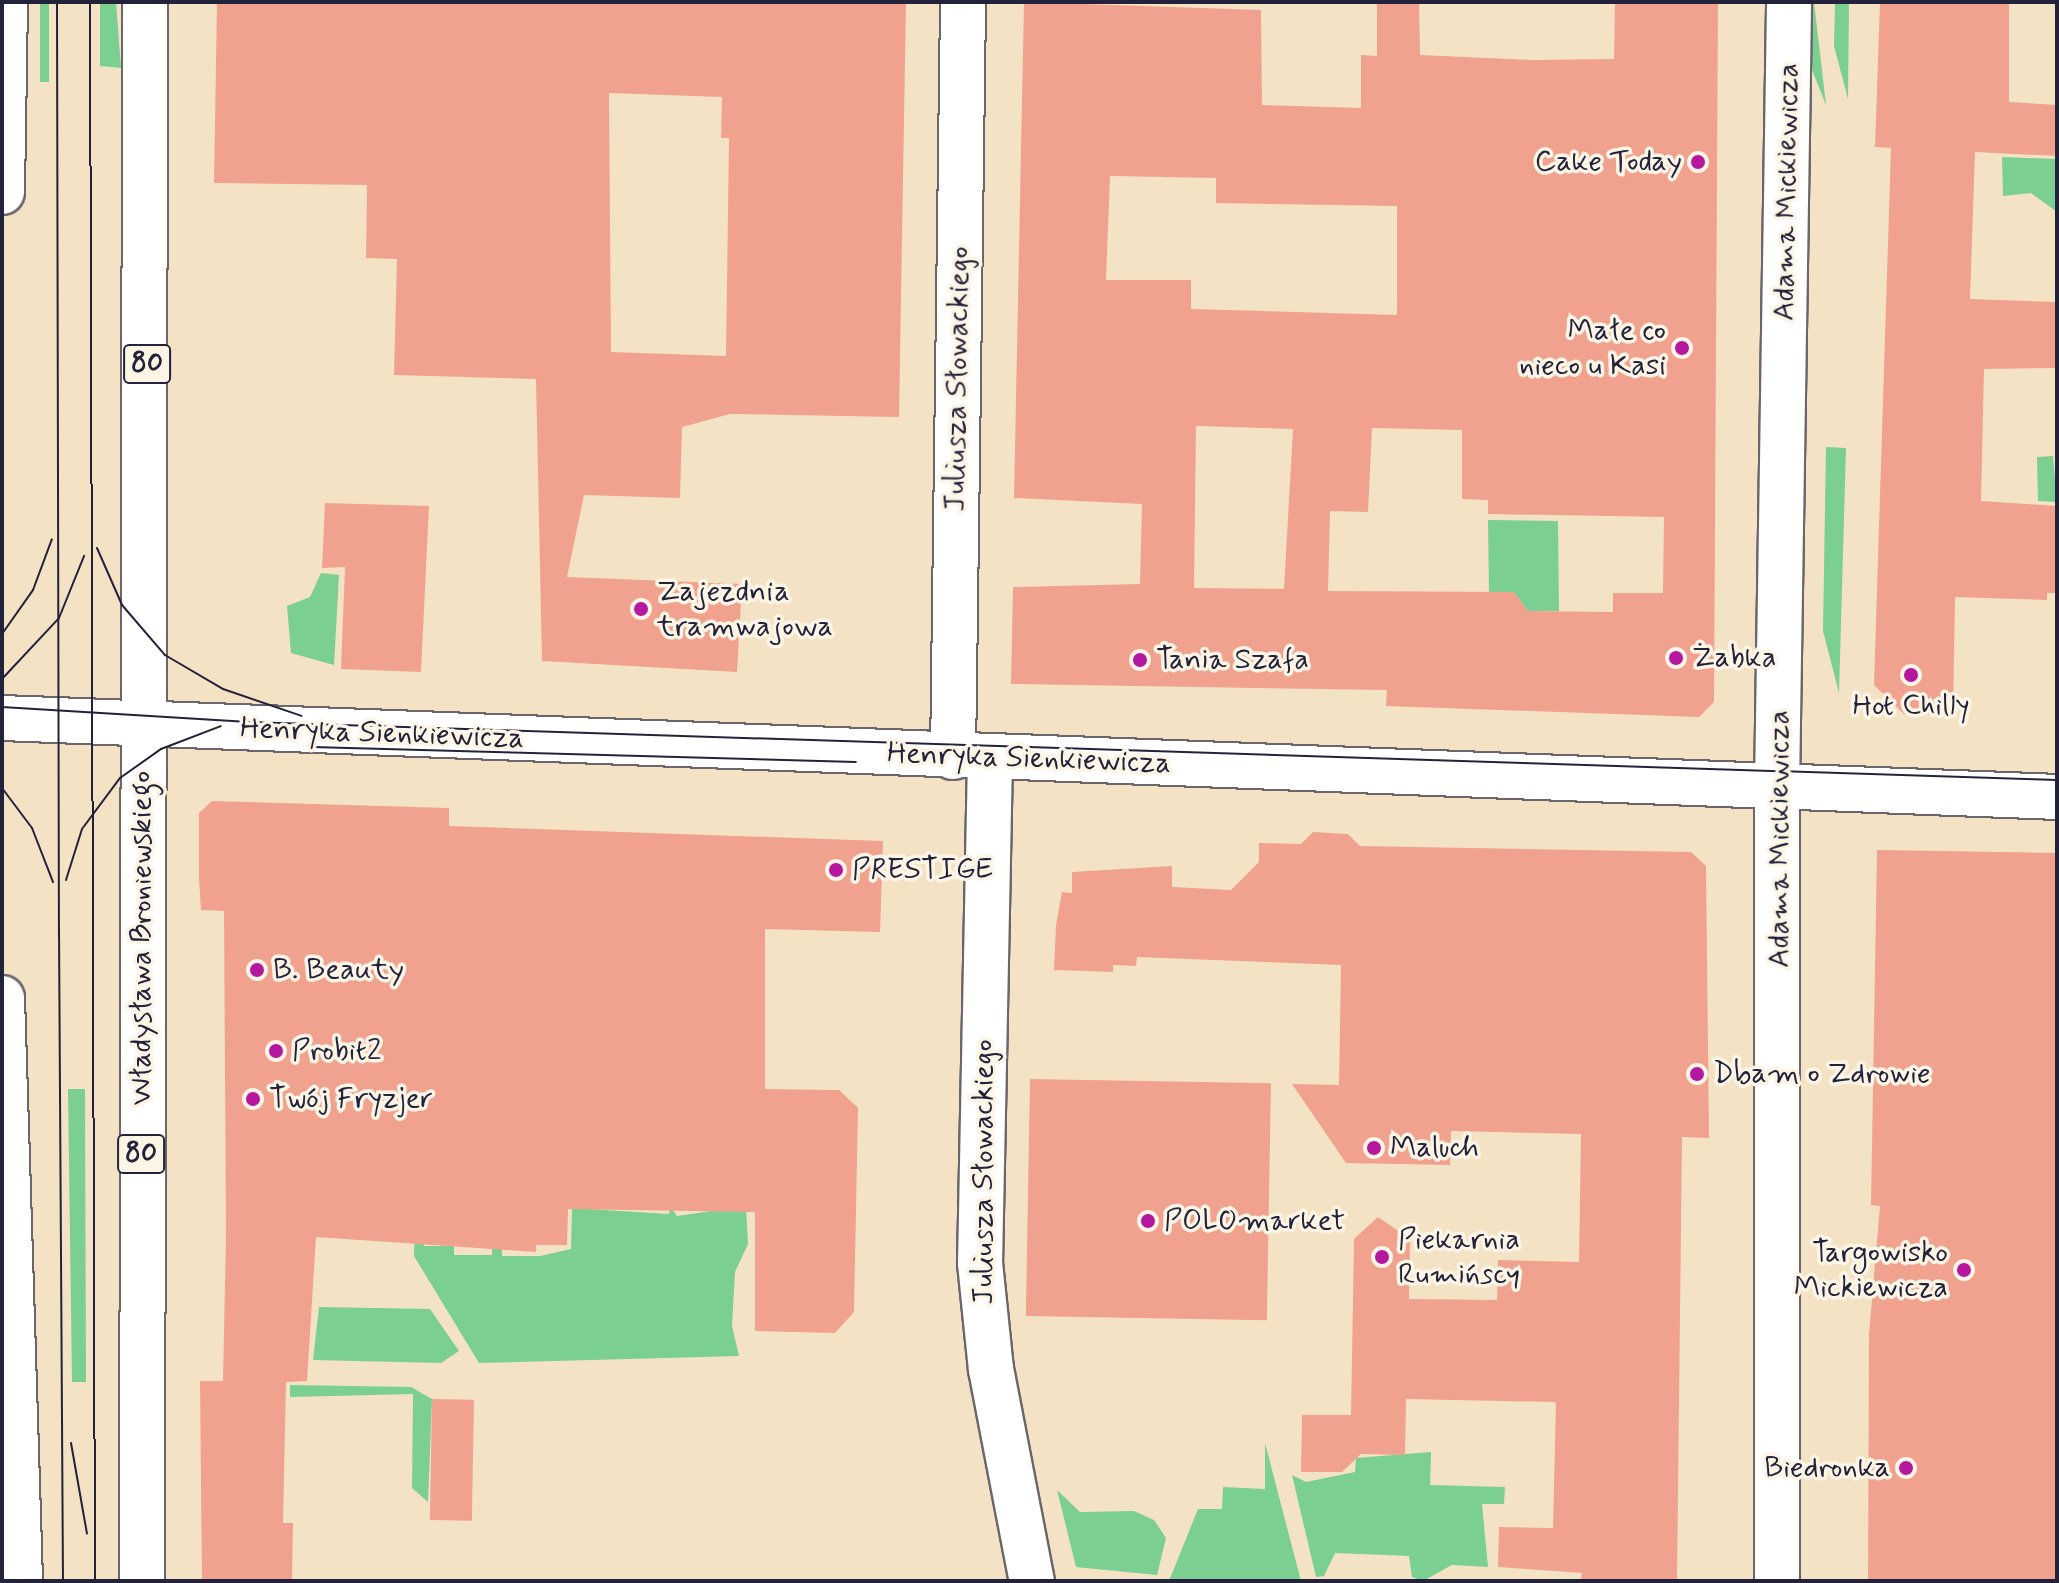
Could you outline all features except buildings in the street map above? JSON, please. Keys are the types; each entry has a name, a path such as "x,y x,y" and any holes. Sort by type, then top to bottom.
{"street":[{"path":"2,192 5,2"},
{"name":"80","path":"143,726 145,2"},
{"name":"Juliusza Słowackiego","path":"963,2 980,1263 991,1369 1032,1581"},
{"name":"Adama Mickiewicza","path":"1777,1581 1774,999 1789,2"},
{"name":"Henryka Sienkiewicza","path":"2,718 143,726 2057,797"},
{"name":"Władysława Broniewskiego","path":"142,1581 143,726"},
{"path":"2,998 20,1581"},
{"path":"2,1570 20,1530"}],"green space":[{"path":"40,2 49,2 49,82 40,82"},
{"path":"100,2 116,2 121,68 100,66"},
{"path":"1807,2 1814,2 1826,105 1808,60"},
{"path":"1835,2 1849,2 1848,99 1834,46"},
{"path":"2002,157 2057,159 2057,212 2031,193 2003,196"},
{"path":"1826,447 1846,448 1839,693 1823,631"},
{"path":"2053,456 2057,502 2038,501 2037,457"},
{"path":"1488,520 1558,521 1559,611 1528,611 1516,595 1489,595"},
{"path":"321,573 339,575 334,665 291,653 287,606 310,597"},
{"path":"68,1089 85,1089 86,1382 72,1382"},
{"path":"670,1206 677,1216 746,1206 748,1244 735,1272 732,1326 739,1356 479,1363 414,1256 415,1230 422,1230 424,1246 454,1246 454,1255 492,1255 492,1247 502,1246 502,1256 540,1256 571,1249 572,1208 669,1214"},
{"path":"319,1307 430,1309 459,1351 441,1363 313,1360"},
{"path":"290,1385 411,1387 432,1399 428,1502 412,1488 413,1394 290,1397"},
{"path":"1265,1443 1301,1581 1169,1581 1198,1509 1222,1509 1223,1487 1265,1489"},
{"path":"1431,1452 1430,1485 1505,1487 1504,1504 1482,1504 1488,1567 1452,1565 1423,1581 1412,1577 1409,1556 1335,1553 1324,1576 1316,1577 1292,1475 1306,1482 1355,1472 1356,1458"},
{"path":"1057,1490 1080,1512 1134,1511 1154,1520 1166,1538 1157,1575 1076,1567"}],"tram line":[{"path":"57,2 59,937"},
{"path":"90,2 95,1581"},
{"path":"2,634 33,590 52,539"},
{"path":"97,548 122,605 165,655 223,689 302,716"},
{"path":"2,679 59,618 84,556"},
{"path":"2,707 249,722 2057,780"},
{"path":"66,880 82,829 120,778 161,749 221,726"},
{"path":"312,747 856,762"},
{"path":"2,788 32,828 53,882"},
{"path":"59,929 63,1581"},
{"path":"71,1443 87,1534"}],"place":[{"name":"Cake Today","path":"1698,162"},
{"name":"Małe co nieco u Kasi","path":"1682,348"},
{"name":"Zajezdnia tramwajowa","path":"641,609"},
{"name":"Żabka","path":"1676,658"},
{"name":"Tania Szafa","path":"1140,660"},
{"name":"Hot Chilly","path":"1911,675"},
{"name":"PRESTIGE","path":"836,870"},
{"name":"B. Beauty","path":"257,970"},
{"name":"Probit2","path":"276,1051"},
{"name":"Dbam o Zdrowie","path":"1697,1074"},
{"name":"Twój Fryzjer","path":"253,1099"},
{"name":"Maluch","path":"1374,1148"},
{"name":"POLOmarket","path":"1148,1221"},
{"name":"Piekarnia Rumińscy","path":"1382,1257"},
{"name":"Targowisko Mickiewicza","path":"1964,1270"},
{"name":"Biedronka","path":"1906,1468"}]}
